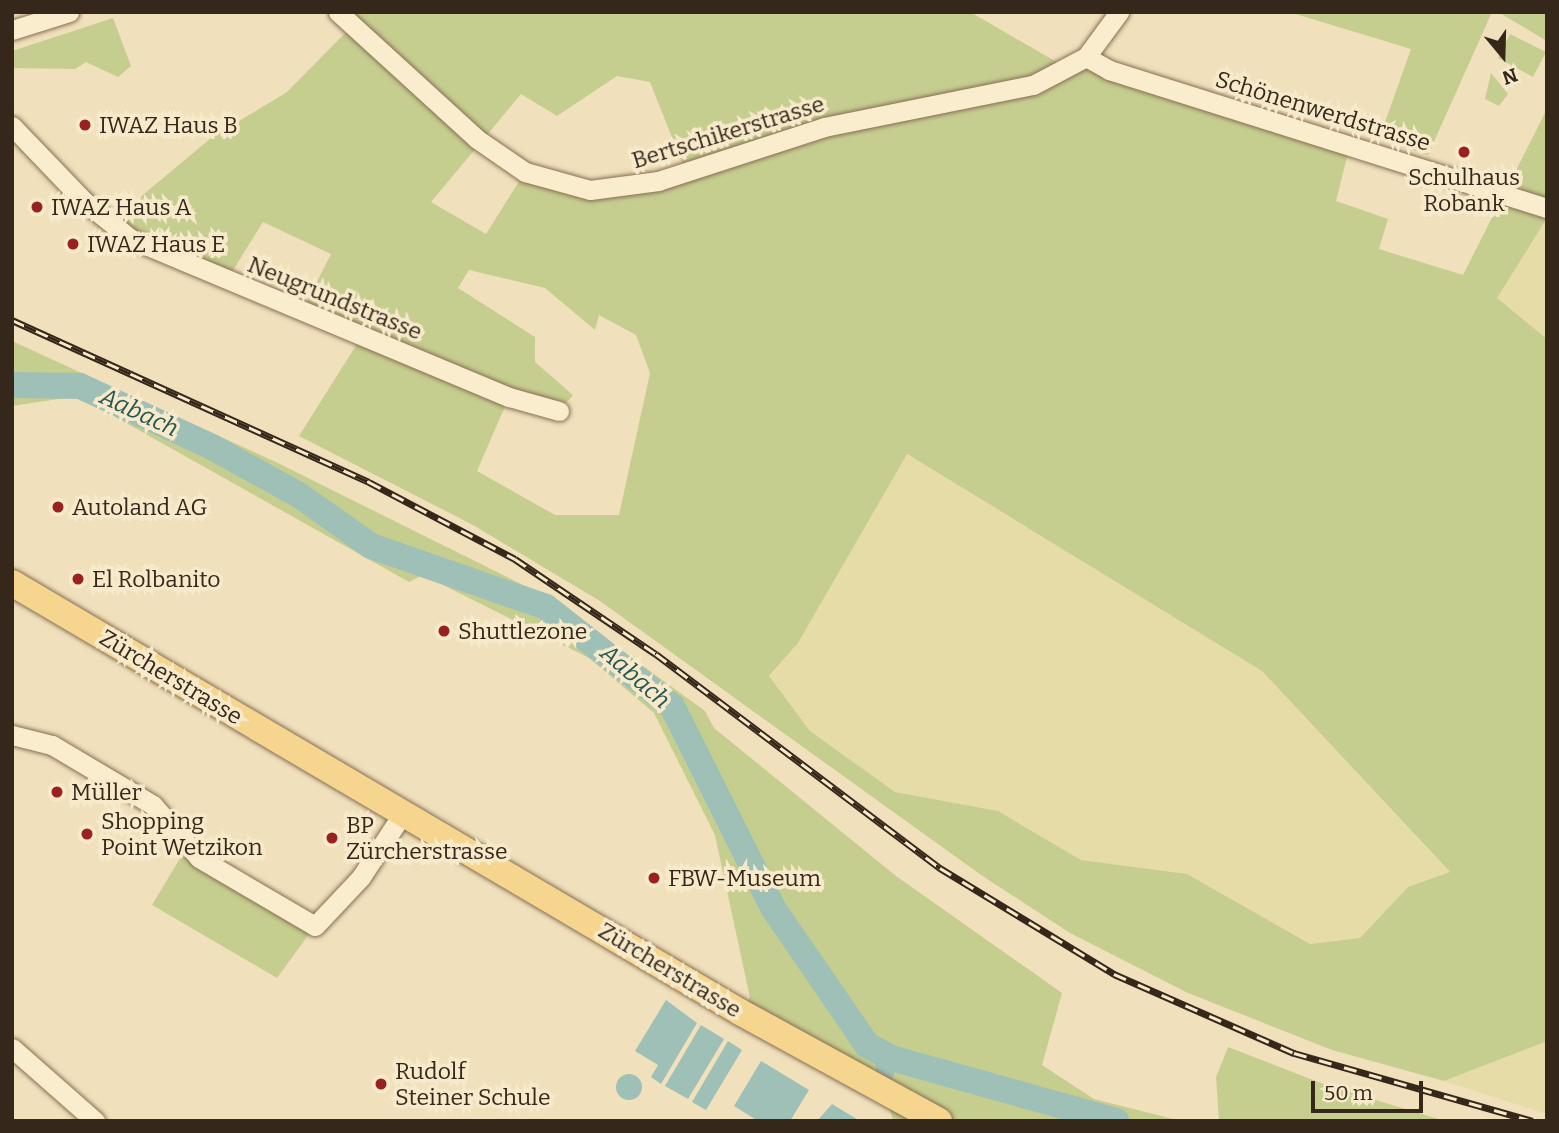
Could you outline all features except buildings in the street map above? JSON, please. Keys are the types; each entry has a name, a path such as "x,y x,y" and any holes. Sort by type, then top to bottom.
{"main road":[{"name":"Zürcherstrasse","path":"12,583 403,813 939,1121"}],"street":[{"path":"12,30 69,12"},
{"name":"Bertschikerstrasse","path":"338,12 477,139 524,172 590,190 658,181 824,127 992,98 1033,85 1086,57 1119,12"},
{"name":"Schönenwerdstrasse","path":"1086,57 1109,70 1547,208"},
{"name":"Neugrundstrasse","path":"12,126 83,201 131,239 509,397 559,411"},
{"path":"12,735 52,745 153,805 199,858 315,926 361,877 403,813"},
{"path":"12,1048 94,1121"}],"shaded area":[{"path":"1547,218 1547,339 1496,298"},
{"path":"906,454 1262,671 1450,873 1408,887 1360,938 1310,944 1187,874 1081,860 998,811 895,792 810,731 769,677 798,643"},
{"path":"1547,1041 1547,1114 1444,1081"}],"green space":[{"path":"338,12 970,12 1067,68 1086,57 1350,145 1336,201 1388,219 1379,249 1463,275 1547,109 1547,218 1497,298 1547,339 1547,1041 1444,1081 1332,1050 1188,993 1070,933 981,875 600,601 473,525 299,436 362,336 302,311 331,254 263,222 227,280 108,224 211,138 287,92 353,25","holes":["617,76 650,82 685,170 590,190 525,172 486,234 431,202 521,94 557,116","469,270 545,288 595,330 599,315 636,335 650,373 619,515 555,515 477,471 509,397 559,411 573,395 535,362 535,337 458,288","907,454 1262,671 1450,872 1408,887 1360,938 1310,944 1187,874 1081,860 998,811 895,792 810,731 769,676 798,643"]},
{"path":"1289,12 1492,12 1428,155 1379,139 1411,49"},
{"path":"1498,12 1547,12 1547,41"},
{"path":"113,18 131,66 118,77 86,62 75,69 12,68 12,51"},
{"path":"1510,34 1546,52 1533,77 1498,58"},
{"path":"1491,73 1508,94 1499,106 1485,99"},
{"path":"12,341 280,464 551,599 705,711 714,728 896,876 1062,993 1042,1065 1094,1099 1181,1121 893,1121 886,1095 740,1012 750,998 715,835 654,713 589,658 423,575 409,582 78,396 12,406"},
{"path":"188,845 315,926 277,978 152,905"},
{"path":"1228,1047 1326,1085 1445,1121 1219,1121 1216,1077"}],"water":[{"path":"666,1000 697,1023 661,1084 651,1077 658,1065 635,1051"},
{"path":"701,1025 724,1039 688,1099 665,1086"},
{"path":"728,1041 742,1050 706,1110 692,1102"},
{"path":"761,1061 809,1090 790,1121 758,1121 734,1106"},
{"path":"629,1074 638,1078 642,1087 638,1096 629,1100 620,1096 616,1087 620,1078"},
{"path":"832,1104 860,1121 817,1121"}],"waterway":[{"name":"Aabach","path":"12,385 80,386 212,447 299,495 371,546 546,607 672,706 773,908 867,1045 891,1058 1116,1121"},
{"path":"880,1053 886,1074"}],"railway":[{"path":"12,320 369,482 515,559 656,654 940,868 1114,974 1294,1053 1533,1121"}],"place":[{"name":"IWAZ Haus B","path":"85,125"},
{"name":"Schulhaus Robank","path":"1464,152"},
{"name":"IWAZ Haus A","path":"37,207"},
{"name":"IWAZ Haus E","path":"73,244"},
{"name":"Autoland AG","path":"58,507"},
{"name":"El Rolbanito","path":"78,579"},
{"name":"Shuttlezone","path":"444,631"},
{"name":"Müller","path":"57,792"},
{"name":"Shopping Point Wetzikon","path":"87,834"},
{"name":"BP Zürcherstrasse","path":"332,838"},
{"name":"FBW-Museum","path":"654,878"},
{"name":"Rudolf Steiner Schule","path":"381,1084"}]}
